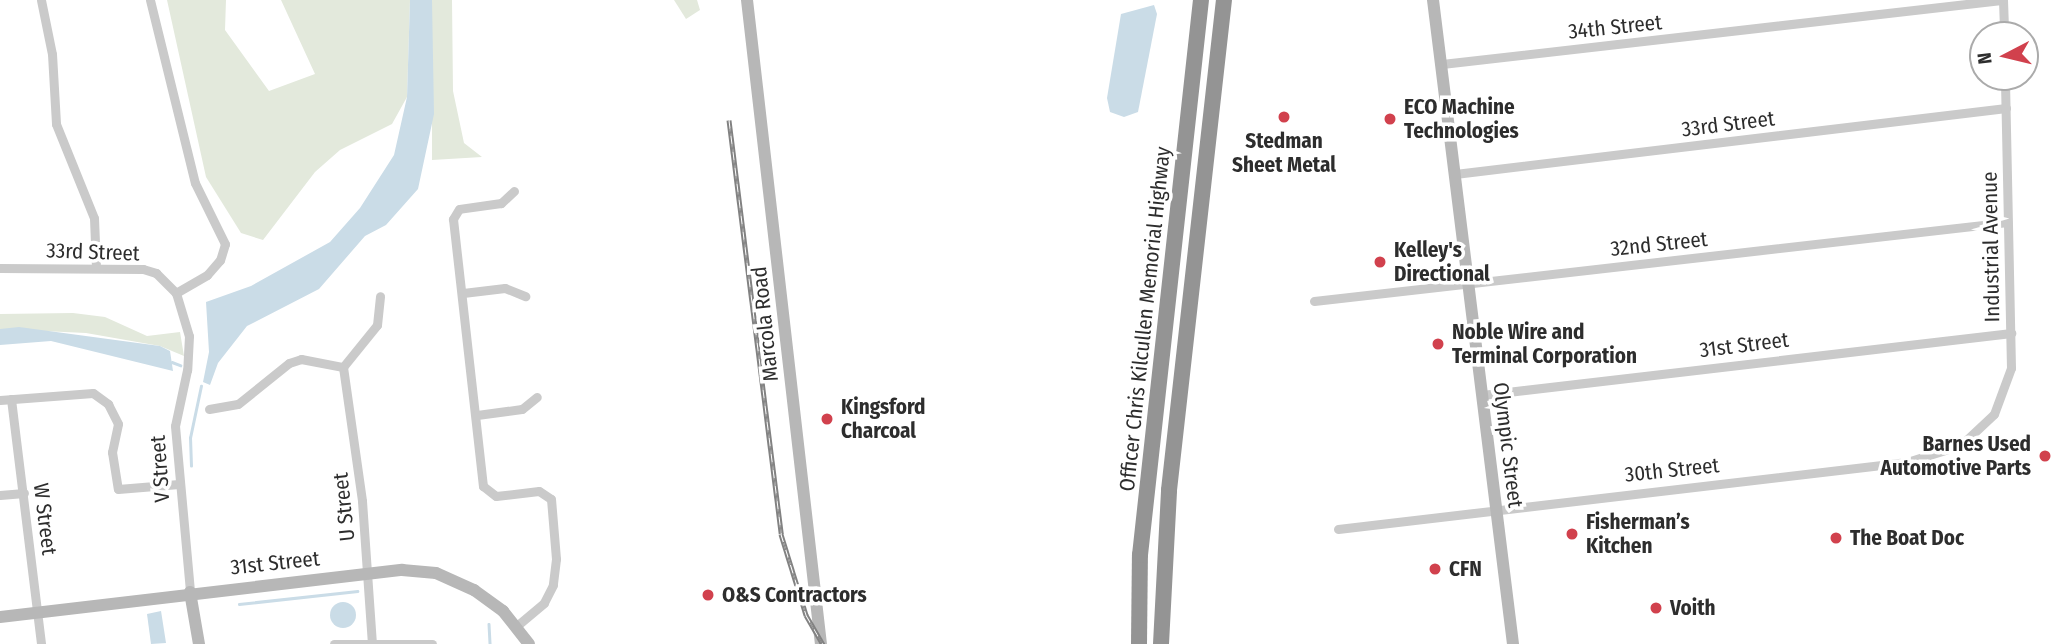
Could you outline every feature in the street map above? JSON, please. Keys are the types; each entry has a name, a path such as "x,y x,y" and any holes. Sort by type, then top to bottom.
{"highway":[{"name":"Officer Chris Kilcullen Memorial Highway","path":"1139,644 1140,555 1201,0"},
{"name":"Officer Chris Kilcullen Memorial Highway","path":"1160,644 1169,490 1224,0"}],"main road":[{"name":"Marcola Road","path":"747,0 821,644"},
{"name":"Olympic Street","path":"1433,0 1513,644"},
{"name":"31st Street","path":"0,617 369,572 436,573 484,596 517,626 529,644"},
{"name":"V Street","path":"190,592 199,644"}],"street":[{"path":"41,0 52,54 56,124 94,218 96,267"},
{"path":"150,0 195,183 225,244 220,260 207,275 176,293"},
{"path":"2002,0 2003,21"},
{"name":"34th Street","path":"1441,64 2002,0"},
{"name":"Industrial Avenue","path":"1994,414 2008,382 2011,333 2005,91"},
{"name":"33rd Street","path":"1455,174 2006,108"},
{"path":"514,191 501,203 464,207 454,214 485,492 496,496 548,494 555,535 553,585 544,603 517,626"},
{"name":"32nd Street","path":"1314,301 2008,222"},
{"name":"33rd Street","path":"0,268 96,267 156,273 176,293"},
{"path":"463,293 505,288 525,296"},
{"name":"V Street","path":"176,293 185,312 189,354 175,426 190,592"},
{"path":"209,409 238,404 289,363 300,359 343,367 377,325 380,296"},
{"name":"31st Street","path":"1482,394 2011,333"},
{"name":"U Street","path":"343,367 369,572 372,643"},
{"path":"0,400 76,392 97,395 113,410 118,424 112,452 118,489 179,484"},
{"path":"477,415 522,409 537,397"},
{"name":"W Street","path":"11,399 41,644"},
{"name":"30th Street","path":"1338,529 1929,458 1961,445 1994,414"},
{"path":"0,495 24,493"},
{"path":"334,644 432,644"}],"shaded area":[{"path":"167,0 226,0 225,30 269,91 315,74 281,0 410,0 407,97 392,124 340,150 315,172 263,240 241,233 206,177"},
{"path":"432,0 452,0 453,91 464,143 482,157 432,160"},
{"path":"674,0 697,0 700,10 686,19"},
{"path":"73,313 105,317 147,336 180,332 184,356 160,346 86,333 0,329 0,314"}],"water":[{"path":"410,0 432,0 434,114 418,189 386,225 365,236 319,289 247,326 218,363 210,385 203,382 209,352 206,302 251,286 330,242 360,208 394,155 407,97"},
{"path":"1154,5 1157,14 1138,112 1124,117 1110,112 1107,98 1121,14"},
{"path":"19,327 160,346 170,351 173,371 51,341 0,345 0,329"},
{"path":"343,602 352,606 356,615 352,624 343,628 334,624 330,615 334,606"},
{"path":"161,611 166,643 151,644 147,614"}],"waterway":[{"path":"172,362 180,365"},
{"path":"191,466 190,438 201,386"},
{"path":"239,604 357,591"},
{"path":"489,624 490,644"}],"railway":[{"path":"729,120 781,534 806,615 823,644"}],"place":[{"name":"Stedman Sheet Metal","path":"1284,117"},
{"name":"ECO Machine Technologies","path":"1390,119"},
{"name":"Kelley's Directional","path":"1380,262"},
{"name":"Noble Wire and Terminal Corporation","path":"1438,344"},
{"name":"Kingsford Charcoal","path":"827,419"},
{"name":"Barnes Used Automotive Parts","path":"2045,456"},
{"name":"Fisherman’s Kitchen","path":"1572,534"},
{"name":"The Boat Doc","path":"1836,538"},
{"name":"CFN","path":"1435,569"},
{"name":"O&S Contractors","path":"708,595"},
{"name":"Voith","path":"1656,608"}]}
